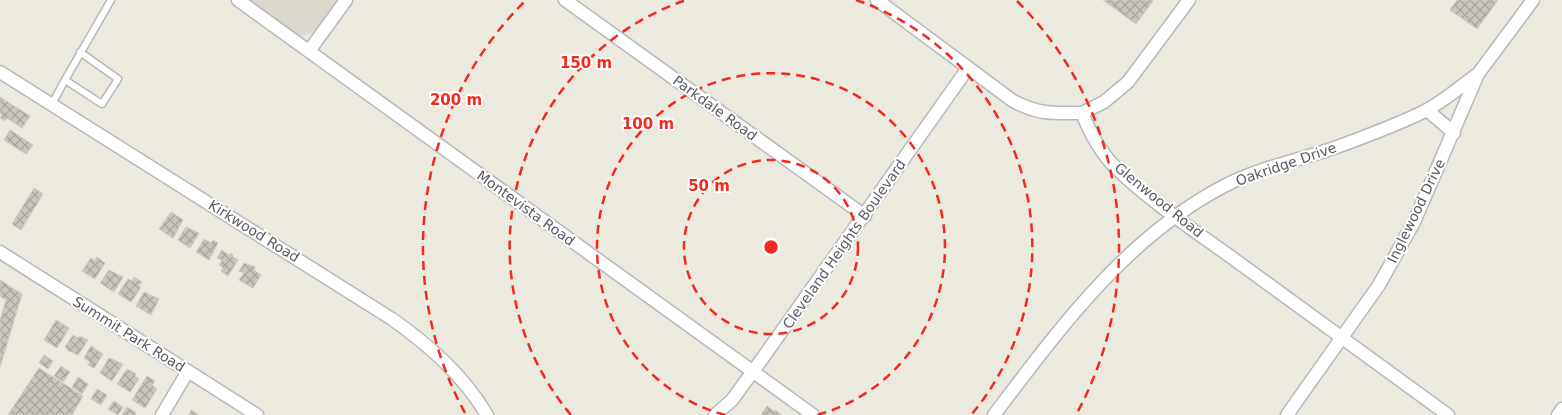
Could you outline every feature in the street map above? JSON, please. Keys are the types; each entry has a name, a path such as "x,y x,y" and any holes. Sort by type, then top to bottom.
{"street":[{"name":"Montevista Road","path":"238,0 813,415"},
{"path":"308,51 346,0"},
{"name":"Parkdale Road","path":"565,0 865,216"},
{"path":"876,0 1013,100 1029,109 1043,113 1082,113 1104,102 1128,82 1189,0"},
{"name":"Inglewood Drive","path":"1287,415 1379,285 1414,222 1478,74 1533,0"},
{"name":"Cleveland Heights Boulevard","path":"715,415 732,400 753,372 968,68"},
{"name":"Kirkwood Road","path":"0,72 411,332 433,350 466,384 487,415"},
{"name":"Oakridge Drive","path":"994,415 1063,325 1125,257 1175,216 1226,185 1376,133 1426,110 1478,74"},
{"path":"1426,110 1454,133"},
{"name":"Glenwood Road","path":"1082,113 1100,149 1114,166 1175,216 1448,415"},
{"name":"Summit Park Road","path":"0,252 257,415"},
{"path":"162,415 188,371"},
{"path":"1558,415 1562,409"}],"lane":[{"path":"52,104 111,0"},
{"path":"65,80 102,104 118,79 80,52"}],"shaded area":[{"path":"249,0 338,0 312,33 302,36"}],"building":[{"path":"1103,0 1152,0 1153,1 1136,24"},
{"path":"1457,0 1498,0 1477,29 1450,10"},
{"path":"0,97 30,116 22,128 7,118 5,121 0,118 2,115 0,114"},
{"path":"10,130 33,145 26,154 4,140"},
{"path":"34,188 43,194 21,230 12,224"},
{"path":"171,212 183,220 173,238 159,229"},
{"path":"186,227 199,233 190,248 178,240"},
{"path":"204,239 211,243 213,240 218,243 209,260 196,252"},
{"path":"222,250 229,255 231,253 238,260 228,276 221,271 223,268 219,265 222,260 217,258"},
{"path":"97,257 105,263 95,279 82,271 91,258 95,261"},
{"path":"244,263 255,267 254,270 261,275 253,288 239,280 244,273 239,271"},
{"path":"109,270 123,277 114,292 100,283"},
{"path":"134,277 142,282 139,286 141,287 131,302 118,294 128,279 132,281"},
{"path":"0,280 22,294 0,367 0,320 6,300 0,296"},
{"path":"144,292 159,299 151,315 136,306"},
{"path":"56,320 69,328 57,348 44,340"},
{"path":"73,335 88,340 78,355 67,350 65,347"},
{"path":"91,346 103,354 94,368 88,365 90,362 84,358"},
{"path":"44,355 53,361 48,369 39,363"},
{"path":"109,358 123,364 112,381 100,373"},
{"path":"61,366 70,372 63,382 54,376"},
{"path":"39,368 83,396 72,415 8,415"},
{"path":"127,369 136,374 135,376 139,379 130,392 117,384"},
{"path":"147,376 155,381 152,385 157,389 145,408 132,400"},
{"path":"78,377 88,384 82,394 72,387"},
{"path":"97,389 107,395 101,405 91,399"},
{"path":"114,401 123,407 118,415 108,409"},
{"path":"767,406 775,412 775,410 782,415 761,415"},
{"path":"127,407 136,413 135,415 122,415"},
{"path":"191,410 199,415 189,415"}]}
